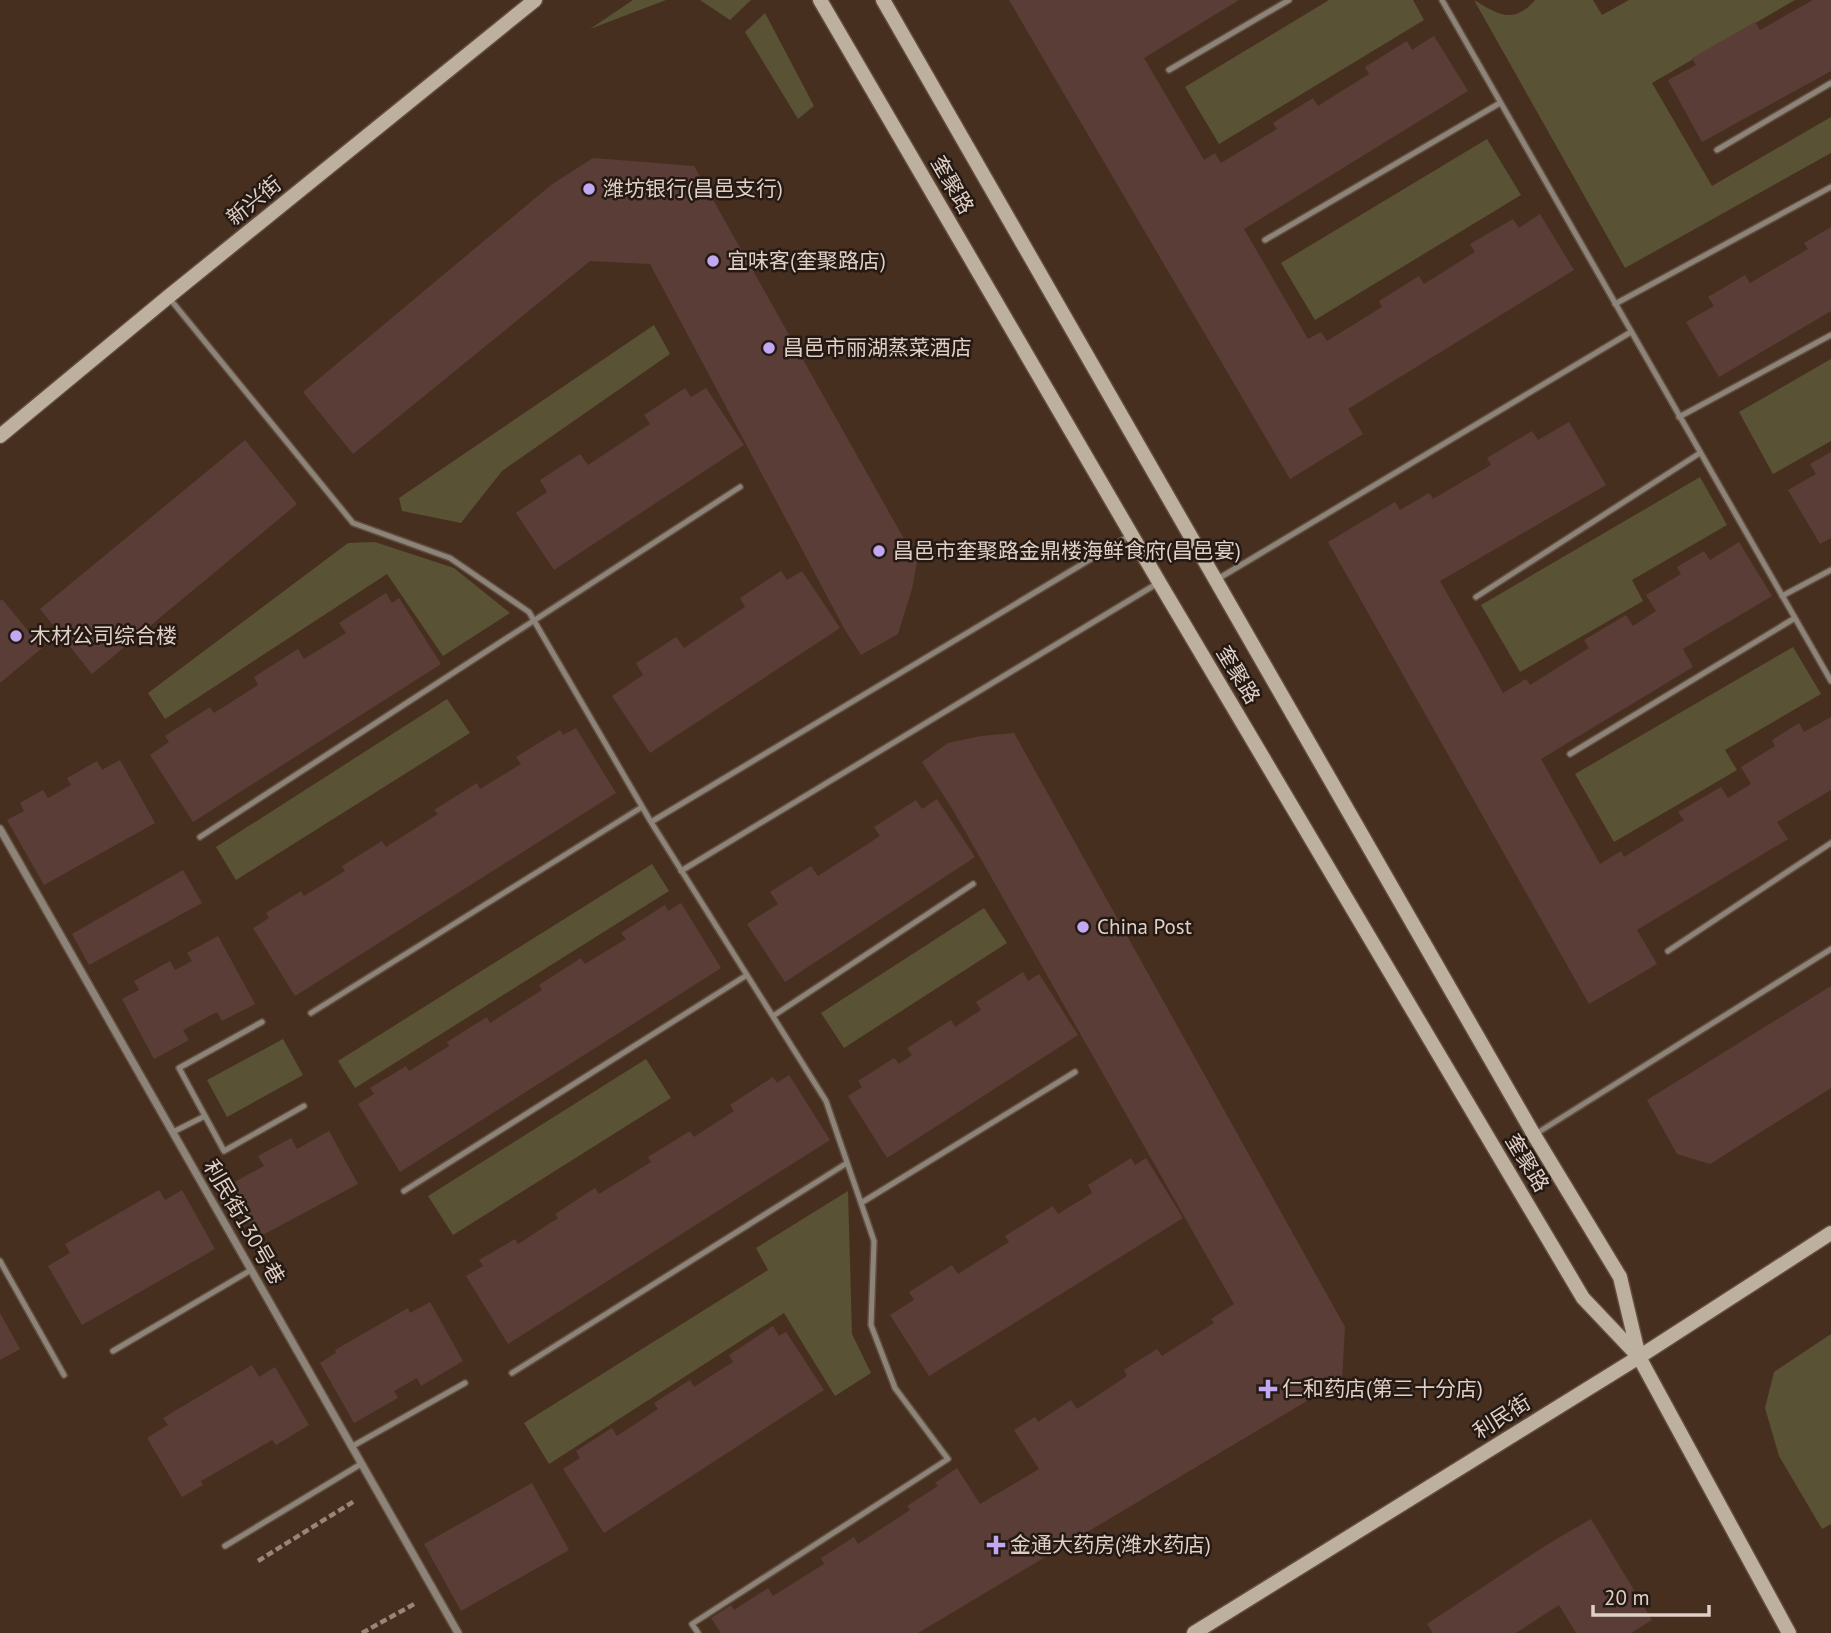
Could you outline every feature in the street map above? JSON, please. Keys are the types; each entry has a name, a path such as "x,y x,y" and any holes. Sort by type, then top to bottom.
{"main road":[{"name":"新兴街","path":"0,436 536,0"},
{"name":"奎聚路","path":"820,0 1131,535 1583,1298 1639,1357 1789,1633"},
{"name":"奎聚路","path":"883,0 1534,1135 1620,1277 1639,1357"},
{"name":"利民街","path":"1194,1633 1639,1357 1831,1233"}],"street":[{"name":"利民街130号巷","path":"0,829 457,1633"}],"lane":[{"path":"1169,70 1290,0"},
{"path":"1441,0 1831,681"},
{"path":"1717,150 1831,83"},
{"path":"1265,240 1500,103"},
{"path":"1615,304 1831,187"},
{"path":"168,297 353,523 450,558 529,612 651,822 826,1101 874,1241 871,1325 895,1388 948,1459 692,1624 698,1633"},
{"path":"1216,580 1631,332"},
{"path":"1679,417 1831,335"},
{"path":"1476,597 1700,453"},
{"path":"200,837 740,487"},
{"path":"651,822 1131,535"},
{"path":"1782,596 1831,569"},
{"path":"681,870 1159,582"},
{"path":"1570,754 1795,618"},
{"path":"311,1013 642,807"},
{"path":"1668,951 1831,843"},
{"path":"773,1016 973,884"},
{"path":"1534,1135 1831,949"},
{"path":"404,1191 747,975"},
{"path":"262,1022 179,1068 224,1151 304,1106"},
{"path":"861,1203 1075,1072"},
{"path":"173,1132 205,1116"},
{"path":"512,1373 848,1163"},
{"path":"0,1261 64,1375"},
{"path":"113,1351 251,1270"},
{"path":"351,1447 465,1383"},
{"path":"225,1546 361,1464"}],"path":[{"path":"258,1561 375,1488"},
{"path":"362,1633 435,1593"}],"shaded area":[{"path":"633,0 666,0 590,29"},
{"path":"700,0 751,0 730,20"},
{"path":"1329,0 1413,0 1424,20 1219,144 1185,87"},
{"path":"1474,0 1497,13 1512,15 1527,8 1535,0 1593,0 1602,15 1629,0 1795,0 1652,83 1712,186 1831,117 1831,153 1625,268"},
{"path":"765,13 814,106 798,119 745,32"},
{"path":"1487,139 1521,195 1315,320 1281,263"},
{"path":"654,325 670,354 502,471 461,523 402,511 399,498"},
{"path":"1831,359 1831,441 1773,474 1739,412"},
{"path":"1700,477 1727,525 1632,580 1643,601 1520,672 1481,605"},
{"path":"375,542 454,568 510,613 443,656 387,574 165,719 148,693 348,543"},
{"path":"1793,647 1821,694 1725,750 1737,770 1614,842 1575,774"},
{"path":"447,699 470,733 236,880 216,847"},
{"path":"652,864 669,891 355,1088 338,1061"},
{"path":"984,908 1007,943 844,1048 821,1013"},
{"path":"283,1039 303,1075 227,1117 207,1080"},
{"path":"646,1059 671,1098 453,1235 428,1196"},
{"path":"848,1191 852,1334 871,1373 835,1396 784,1313 549,1464 524,1423 768,1270 756,1248"},
{"path":"1831,1334 1831,1524 1822,1529 1779,1456 1765,1408 1774,1372"}],"building":[{"path":"1009,0 1239,0 1144,58 1204,160 1215,153 1221,163 1277,129 1273,123 1313,98 1318,106 1369,74 1365,67 1407,41 1412,50 1434,36 1468,91 1244,229 1308,339 1321,332 1327,341 1382,307 1379,301 1419,276 1424,284 1475,252 1470,244 1513,219 1519,228 1540,214 1574,270 1348,409 1363,434 1290,479"},
{"path":"1813,0 1831,0 1831,71 1702,142 1668,80 1696,65 1692,58 1755,22 1760,30"},
{"path":"593,158 694,166 917,562 898,634 861,655 845,630 650,264 590,261 353,454 303,392 551,185"},
{"path":"1831,227 1831,311 1719,377 1686,322 1714,306 1708,297 1745,275 1750,283 1808,249 1804,243"},
{"path":"685,388 691,397 706,388 744,445 554,570 516,513 547,492 540,480 580,454 588,465 650,424 644,415"},
{"path":"1569,422 1606,485 1440,581 1503,693 1526,679 1530,685 1589,648 1584,640 1626,615 1633,626 1656,611 1646,595 1681,574 1677,567 1704,551 1710,560 1739,542 1772,596 1683,649 1693,667 1541,759 1600,864 1621,851 1624,857 1684,820 1678,812 1721,787 1728,798 1751,784 1741,767 1775,746 1772,740 1799,723 1804,732 1831,717 1831,790 1777,822 1788,839 1637,930 1657,964 1589,1004 1328,542 1395,502 1400,510 1429,493 1433,499 1491,465 1487,458 1532,431 1538,440"},
{"path":"245,440 297,504 92,674 40,609"},
{"path":"1831,452 1831,538 1820,544 1788,490 1816,474 1810,464"},
{"path":"781,571 787,580 802,571 840,628 650,753 612,696 643,675 636,663 676,637 684,648 745,607 740,598"},
{"path":"386,593 392,603 399,598 441,664 193,822 150,755 169,742 165,736 210,707 214,713 258,685 254,677 298,649 304,659 346,633 339,623"},
{"name":"木材公司综合楼","path":"2,599 42,648 0,683 0,601"},
{"path":"576,728 616,793 295,996 253,928 269,918 266,913 301,891 304,896 345,871 342,866 382,841 386,847 438,814 434,810 477,783 480,789 521,764 516,757 560,730 563,735"},
{"path":"1014,733 1345,1327 1342,1380 918,1633 721,1633 711,1618 731,1605 734,1610 768,1588 773,1596 824,1564 821,1558 854,1537 858,1544 910,1510 907,1506 938,1486 935,1483 957,1468 980,1504 1039,1469 1014,1430 1035,1417 1038,1422 1071,1400 1077,1409 1127,1376 1124,1370 1157,1349 1162,1356 1214,1323 1211,1319 1234,1304 953,810 922,762 948,743"},
{"path":"120,760 155,823 44,885 7,820 24,811 20,803 43,790 48,798 71,785 67,778 97,761 102,770"},
{"path":"937,799 975,857 785,982 747,924 778,904 770,892 811,866 818,876 880,836 874,827 916,800 922,809"},
{"path":"183,870 202,903 89,965 72,934"},
{"path":"681,903 721,968 400,1172 358,1104 374,1094 370,1088 406,1066 409,1071 449,1046 447,1042 487,1017 490,1023 542,990 539,985 581,958 585,964 626,939 621,933 665,905 668,911"},
{"path":"218,936 255,1004 222,1021 217,1012 183,1030 189,1040 154,1059 122,999 139,990 134,981 170,961 175,970 192,961 187,953"},
{"path":"1023,972 1028,981 1039,974 1078,1035 887,1158 848,1096 862,1087 858,1081 894,1058 899,1064 912,1055 907,1048 951,1020 955,1027 981,1010 976,1002"},
{"path":"1831,986 1831,1088 1710,1164 1677,1154 1647,1100"},
{"path":"789,1075 830,1140 508,1344 466,1276 483,1266 479,1260 515,1239 518,1244 558,1218 555,1214 595,1188 599,1194 651,1162 648,1157 690,1131 694,1137 734,1111 730,1105 773,1077 777,1083"},
{"path":"329,1131 358,1184 257,1238 229,1185 264,1166 258,1156 291,1138 297,1149"},
{"path":"1131,1158 1135,1165 1146,1158 1183,1218 929,1376 890,1315 914,1300 909,1292 952,1265 958,1274 1009,1242 1005,1236 1053,1206 1058,1214 1092,1193 1088,1185"},
{"path":"159,1190 165,1200 182,1190 215,1249 82,1325 48,1266 70,1253 65,1244"},
{"path":"430,1302 463,1361 421,1386 417,1378 394,1391 398,1398 354,1423 320,1363 336,1353 335,1350 408,1308 410,1313"},
{"path":"0,1313 20,1349 0,1360"},
{"path":"773,1326 779,1336 786,1332 824,1390 604,1533 563,1469 580,1458 576,1451 612,1428 617,1436 658,1409 654,1403 690,1380 694,1387 733,1362 729,1355"},
{"path":"252,1365 259,1377 275,1367 309,1425 276,1445 272,1440 201,1481 203,1485 182,1497 147,1438 168,1425 163,1418"},
{"path":"532,1483 569,1550 461,1611 424,1544"},
{"path":"1591,1519 1652,1620 1631,1633 1576,1633 1559,1605 1516,1633 1433,1633 1427,1624 1548,1544"}],"place":[{"name":"潍坊银行(昌邑支行)","path":"589,189"},
{"name":"宜味客(奎聚路店)","path":"713,261"},
{"name":"昌邑市丽湖蒸菜酒店","path":"769,348"},
{"name":"昌邑市奎聚路金鼎楼海鲜食府(昌邑宴)","path":"879,551"},
{"name":"木材公司综合楼","path":"16,636"},
{"name":"China Post","path":"1083,927"},
{"name":"仁和药店(第三十分店)","path":"1268,1389"},
{"name":"金通大药房(潍水药店)","path":"996,1545"}]}
